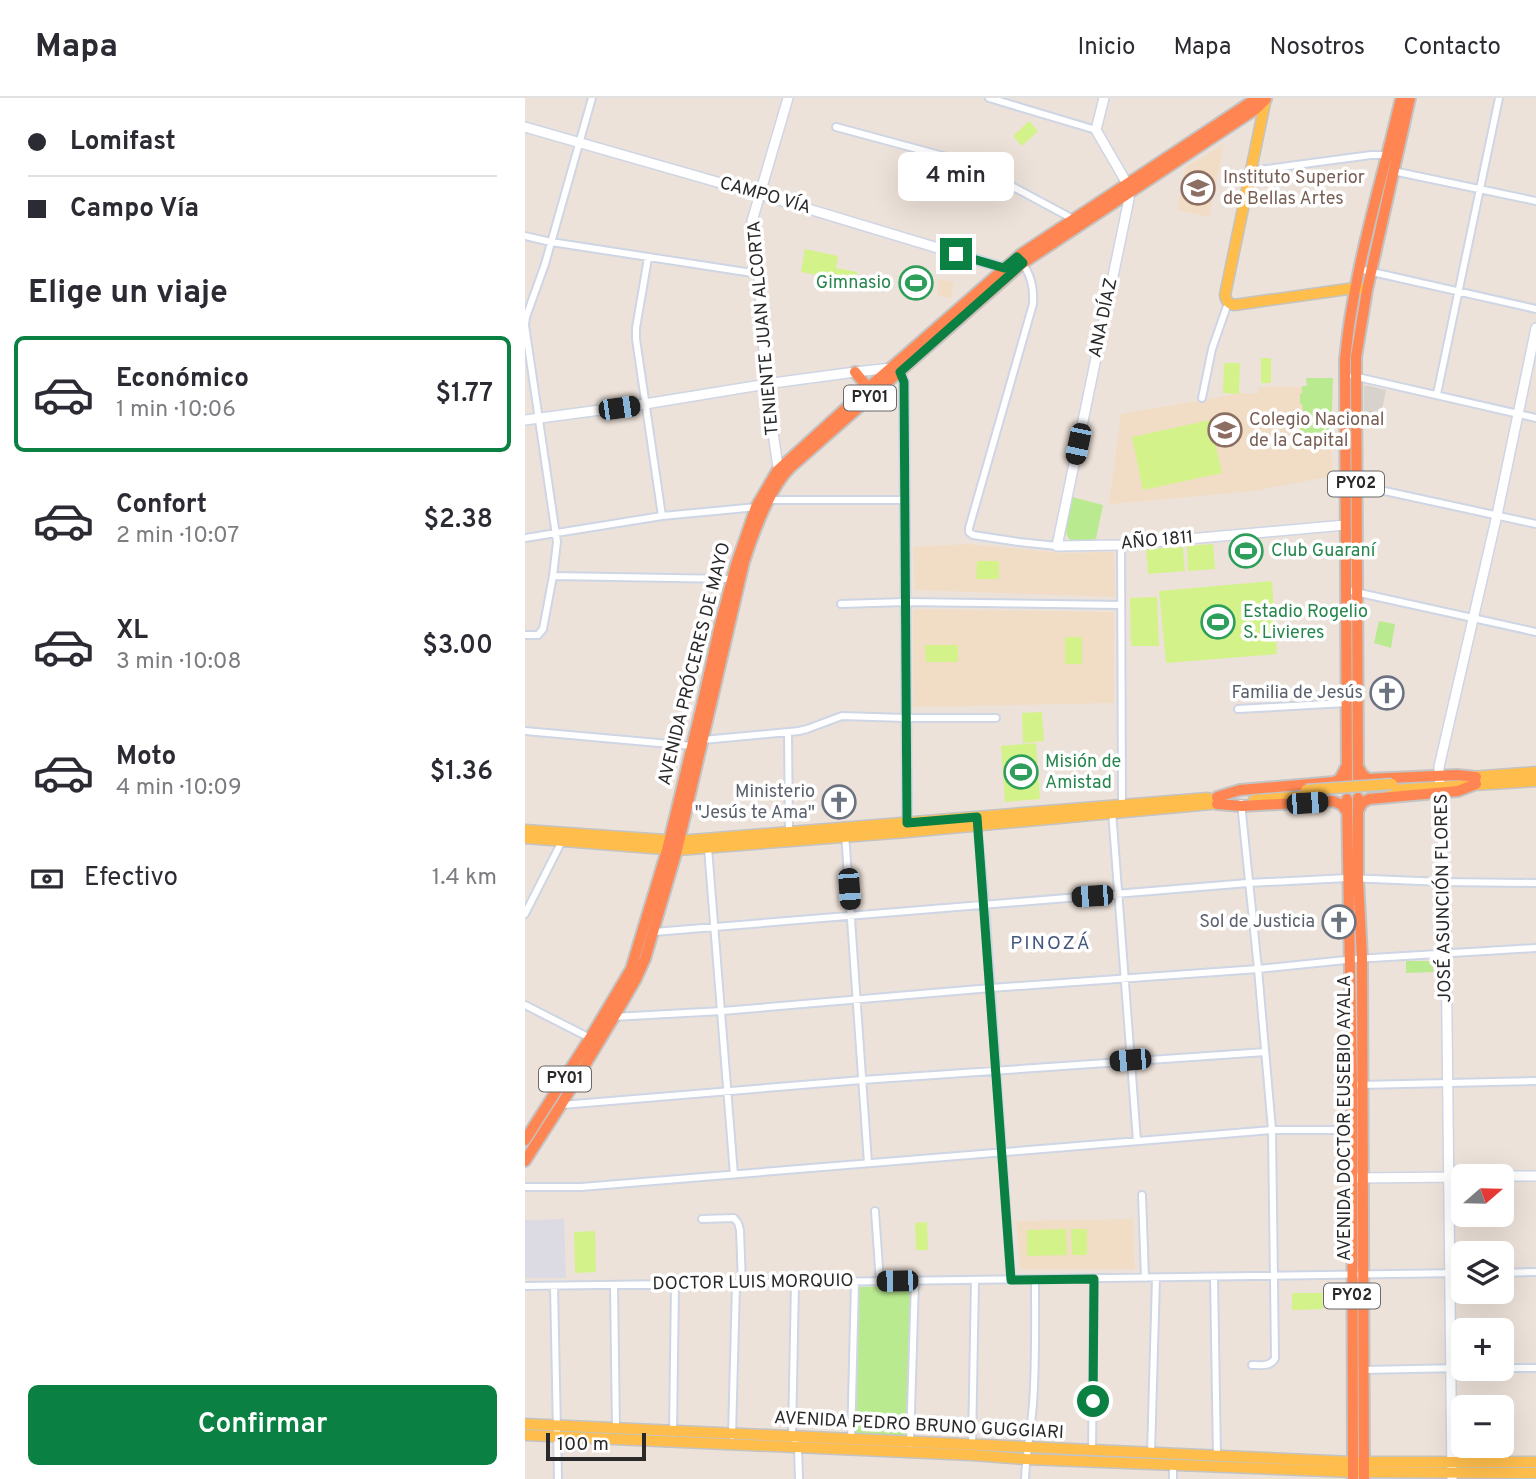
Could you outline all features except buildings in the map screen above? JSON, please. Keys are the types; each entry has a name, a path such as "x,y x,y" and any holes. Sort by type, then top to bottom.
{"highway":[{"name":"AVENIDA PRÓCERES DE MAYO","path":"779,474 787,471 1004,268 1128,187 1158,162 1264,98"},
{"name":"AVENIDA PRÓCERES DE MAYO","path":"673,846 692,746 739,554 779,474 868,388 896,370 1020,260 1073,219 1256,108 1264,98"},
{"name":"PY02","path":"1393,157 1401,98"},
{"name":"PY02","path":"1361,289 1371,271 1390,170 1410,98"},
{"name":"PY02","path":"1353,783 1351,591 1345,525 1350,375 1358,341 1361,289 1359,269 1390,170"},
{"path":"855,372 868,388"},
{"name":"PY02","path":"1350,375 1356,485 1347,704 1353,766"},
{"name":"AVENIDA PRÓCERES DE MAYO","path":"673,846 703,740 744,562 764,503"},
{"path":"1217,801 1240,790 1335,782 1353,766 1368,779 1441,783 1458,791 1476,781"},
{"path":"1217,801 1241,804 1333,801 1353,811 1369,799 1441,783 1457,775 1476,781"},
{"name":"AVENIDA DOCTOR EUSEBIO AYALA","path":"1353,798 1357,1085 1363,1178 1358,1275 1358,1471"},
{"name":"PY01","path":"525,1140 641,968 654,932 673,846"},
{"name":"PY01","path":"608,1017 631,969 673,846"},
{"name":"PY01","path":"525,1161 561,1105 594,1040"},
{"name":"AVENIDA DOCTOR EUSEBIO AYALA","path":"1357,1085 1351,1130 1351,1178 1358,1275"}],"main road":[{"path":"1264,98 1225,295 1228,303 1234,305 1361,289"},
{"path":"1476,781 1536,772"},
{"path":"1476,781 1536,781"},
{"path":"673,846 789,833 845,832 1441,783"},
{"path":"1241,804 1260,797"},
{"path":"525,830 564,837 708,848 907,823 977,821"},
{"path":"525,838 564,837"},
{"name":"AVENIDA PEDRO BRUNO GUGGIARI","path":"525,1424 556,1431 732,1439 798,1447 851,1444"},
{"name":"AVENIDA PEDRO BRUNO GUGGIARI","path":"525,1435 556,1431"},
{"name":"AVENIDA PEDRO BRUNO GUGGIARI","path":"732,1439 792,1436 851,1444 1248,1462 1358,1471 1452,1471"},
{"path":"1452,1471 1536,1462"},
{"path":"1452,1471 1536,1473"}],"street":[{"path":"525,635 538,635 543,629 557,542 525,325 592,98"},
{"name":"TENIENTE JUAN ALCORTA","path":"779,474 766,384 759,274 752,221 788,98"},
{"path":"989,98 1096,130"},
{"path":"1104,98 1096,130 1128,187"},
{"path":"1437,394 1499,98"},
{"name":"CAMPO VÍA","path":"525,127 1004,268"},
{"path":"836,127 958,160 1073,219"},
{"path":"1251,171 1371,155 1393,157"},
{"path":"1390,170 1536,201"},
{"name":"ANA DÍAZ","path":"1057,546 1128,187"},
{"path":"525,236 759,274"},
{"path":"648,258 636,339 662,516"},
{"name":"AÑO 1811","path":"1020,260 1033,284 1033,304 969,532 973,535 1057,546 1121,545 1345,525"},
{"path":"1359,269 1536,309"},
{"path":"1202,398 1212,349 1228,303"},
{"name":"JOSÉ ASUNCIÓN FLORES","path":"1451,1368 1446,953 1439,767 1497,515 1536,328"},
{"path":"525,420 855,372 896,370 904,382 907,823"},
{"path":"1350,375 1536,418"},
{"path":"1356,485 1536,524"},
{"path":"525,538 764,503 904,500"},
{"path":"1121,545 1117,809 1119,894 1137,1142"},
{"path":"553,576 732,579"},
{"path":"1351,591 1536,632"},
{"path":"841,604 905,602 1121,605"},
{"path":"1238,709 1347,704"},
{"path":"703,740 807,729 842,716 996,718"},
{"path":"525,731 692,746"},
{"path":"788,732 789,833"},
{"path":"1241,804 1272,1130 1275,1358 1269,1364 1252,1365"},
{"path":"977,821 1011,1280"},
{"path":"845,832 868,1163"},
{"path":"525,914 564,837"},
{"path":"708,848 734,1175"},
{"path":"654,932 1248,883 1353,879 1536,883"},
{"path":"608,1017 722,1011 991,988 1258,970 1356,959 1536,948"},
{"path":"525,1005 594,1040"},
{"path":"547,1106 862,1080 1265,1052"},
{"path":"1357,1085 1536,1081"},
{"path":"525,1187 581,1187 1272,1130 1351,1130"},
{"path":"1514,1177 1536,1176"},
{"path":"1351,1178 1448,1177"},
{"path":"1142,1195 1146,1278"},
{"path":"875,1211 880,1282"},
{"path":"702,1219 734,1218 740,1230 732,1439"},
{"path":"1514,1273 1536,1272"},
{"name":"DOCTOR LUIS MORQUIO","path":"525,1286 1450,1273"},
{"path":"1214,1277 1217,1461"},
{"path":"1151,1458 1156,1278"},
{"path":"1025,1479 1035,1364 1035,1279"},
{"path":"1092,1455 1094,1279"},
{"path":"972,1450 975,1280"},
{"path":"910,1447 915,1281"},
{"path":"851,1444 855,1282"},
{"path":"795,1283 792,1436 798,1447 799,1479"},
{"path":"673,1436 675,1284"},
{"path":"614,1285 616,1434"},
{"path":"554,1286 558,1479"},
{"path":"1358,1370 1451,1368"},
{"path":"1514,1368 1536,1368"},
{"name":"JOSÉ ASUNCIÓN FLORES","path":"1451,1381 1452,1471"},
{"path":"1173,1459 1173,1479"},
{"path":"1247,1479 1248,1462"}],"shaded area":[{"name":"Instituto Superior de Bellas Artes","path":"1224,144 1209,217 1177,210 1186,167"},
{"path":"939,279 954,282 951,298 937,296"},
{"path":"1365,385 1386,390 1379,424 1364,422"},
{"name":"Colegio Nacional de la Capital","path":"1258,387 1332,387 1332,476 1255,491 1109,504 1121,414 1241,393 1258,394"},
{"path":"966,544 1065,553 1114,552 1115,597 914,590 913,547"},
{"path":"913,611 1114,612 1114,703 913,707"},
{"path":"564,1219 566,1278 525,1278 525,1220"},
{"path":"1133,1219 1135,1269 1020,1269 1016,1221"}],"green space":[{"path":"1029,121 1038,131 1022,146 1013,136"},
{"path":"805,249 838,256 836,268 857,272 855,282 801,272"},
{"path":"1261,358 1271,358 1271,383 1261,383"},
{"path":"1224,363 1240,363 1239,394 1223,393"},
{"path":"1306,378 1333,378 1331,446 1303,446 1303,440 1300,439 1300,428 1303,421 1307,420 1307,411 1303,411 1300,404 1302,386 1307,386"},
{"path":"1210,420 1222,473 1143,490 1132,437"},
{"path":"1072,497 1103,505 1096,539 1073,541 1069,538 1066,528"},
{"path":"1213,544 1215,569 1188,571 1187,546"},
{"path":"1183,547 1185,571 1148,574 1146,549"},
{"path":"977,561 999,561 999,579 976,579"},
{"name":"Estadio Rogelio S. Livieres","path":"1272,581 1277,654 1166,663 1159,591"},
{"path":"1157,597 1159,646 1131,646 1130,598"},
{"path":"1379,621 1395,624 1391,648 1374,643"},
{"path":"1065,637 1082,637 1082,664 1065,664"},
{"path":"925,645 958,645 958,662 926,662"},
{"name":"Misión de Amistad","path":"1042,712 1044,741 1023,743 1022,713"},
{"name":"Misión de Amistad","path":"1036,743 1040,799 1005,802 1001,746"},
{"path":"1406,961 1431,961 1434,972 1406,973"},
{"path":"927,1222 928,1250 916,1250 915,1223"},
{"path":"1066,1229 1067,1255 1027,1256 1027,1230"},
{"path":"1071,1229 1087,1229 1087,1255 1072,1255"},
{"path":"595,1231 596,1272 575,1273 574,1232"},
{"path":"909,1286 912,1290 907,1436 857,1435 858,1289"},
{"path":"1292,1293 1322,1293 1323,1309 1292,1310"}],"place":[{"name":"Instituto Superior de Bellas Artes","path":"1198,188"},
{"name":"Gimnasio","path":"916,283"},
{"name":"Colegio Nacional de la Capital","path":"1225,430"},
{"name":"Club Guaraní","path":"1246,551"},
{"name":"Estadio Rogelio S. Livieres","path":"1218,622"},
{"name":"Familia de Jesús","path":"1387,693"},
{"name":"Misión de Amistad","path":"1021,772"},
{"name":"Ministerio \"Jesús te Ama\"","path":"839,802"},
{"name":"Sol de Justicia","path":"1339,922"}],"district":[{"name":"PINOZÁ","path":"1051,944"}],"route":[{"path":"956,254 1004,268 1017,257 1023,263 900,372 904,382 907,823 977,817 1011,1280 1094,1279 1093,1401"}]}
